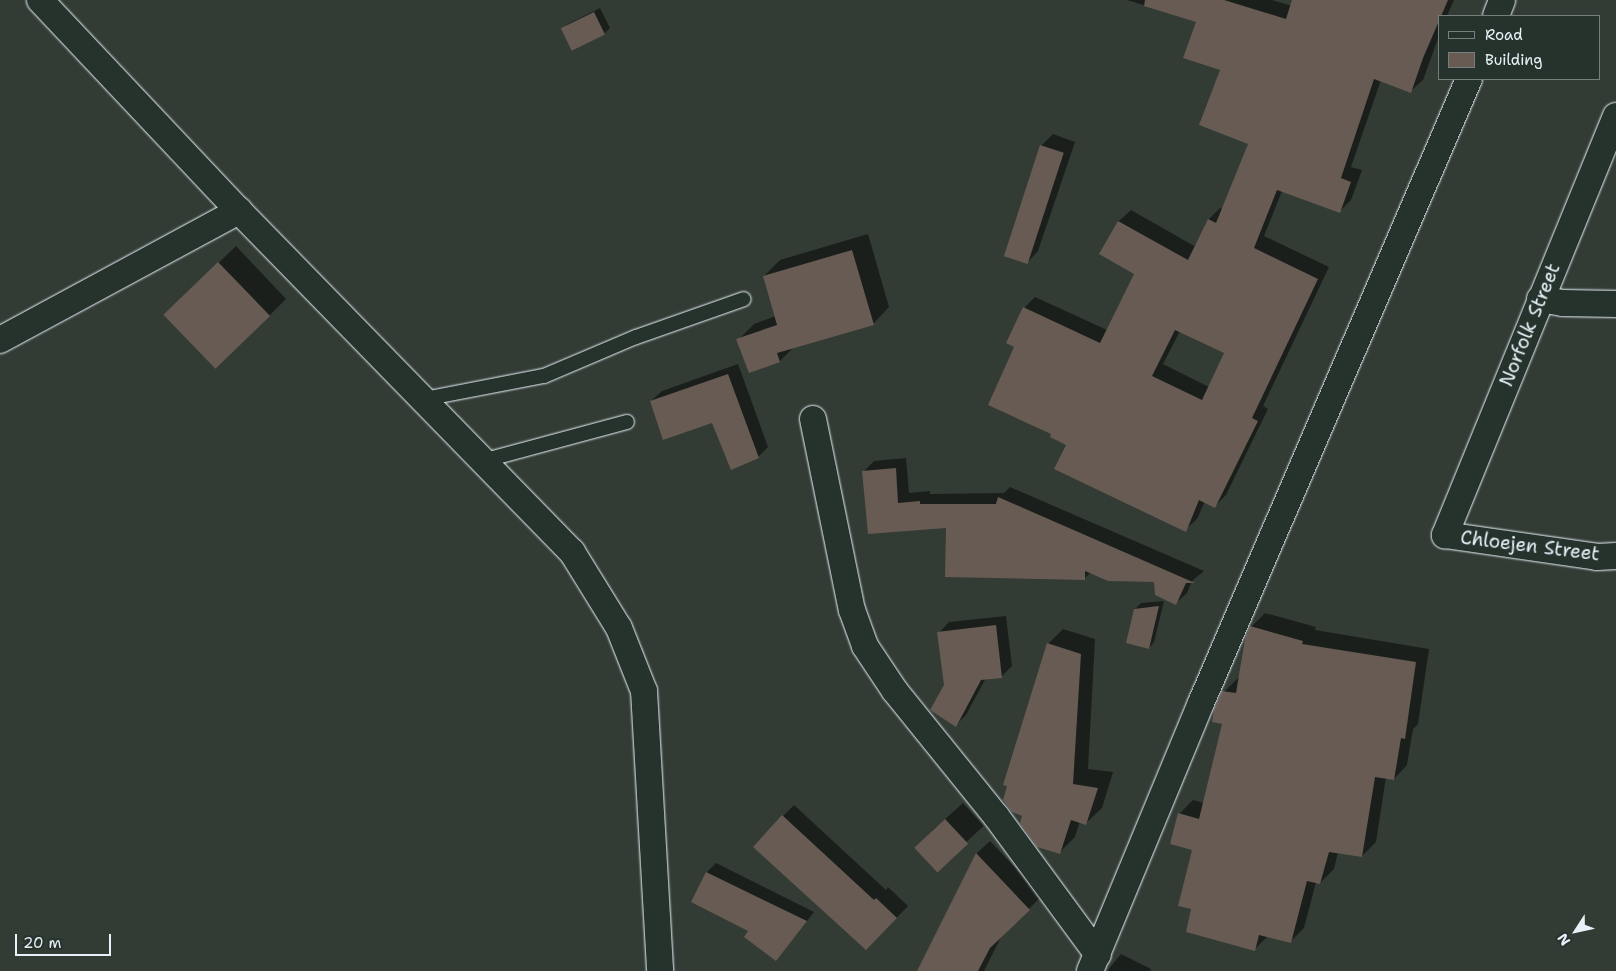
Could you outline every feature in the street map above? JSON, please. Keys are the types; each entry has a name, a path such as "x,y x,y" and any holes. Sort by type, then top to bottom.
{"street":[{"path":"40,0 239,211 572,552 619,628 644,691 660,971"},
{"path":"1496,15 1502,0"},
{"path":"1094,963 1201,703 1469,80"},
{"name":"Norfolk Street","path":"1445,535 1616,116"},
{"path":"0,340 239,211"},
{"path":"1540,299 1563,303 1616,304"},
{"path":"813,419 852,610 865,646 895,691 996,816 1094,963"},
{"name":"Chloejen Street","path":"1445,535 1597,557 1616,556"}],"lane":[{"path":"424,399 544,376 636,337 744,299"},
{"path":"482,461 627,422"}],"building":[{"path":"1145,0 1224,0 1286,19 1292,0 1448,0 1442,15 1438,15 1438,23 1411,93 1374,79 1341,178 1351,182 1340,213 1277,190 1254,248 1318,279 1252,418 1258,421 1215,508 1199,500 1186,532 1054,469 1066,445 1050,437 1051,434 988,405 1014,347 1006,343 1023,307 1100,343 1134,274 1099,254 1118,221 1188,260 1208,219 1216,223 1248,144 1199,125 1220,70 1183,58 1196,22 1144,6","holes":["1175,330 1224,353 1202,400 1152,376"]},
{"path":"594,12 605,34 572,51 561,28"},
{"path":"1040,145 1064,153 1028,264 1004,256"},
{"path":"852,250 874,325 777,353 780,362 749,373 736,339 777,325 763,276"},
{"path":"218,262 270,316 215,369 163,315"},
{"path":"728,374 759,458 731,470 712,423 663,440 650,401"},
{"path":"896,468 898,503 920,501 920,504 996,504 998,497 1195,583 1186,583 1176,605 1155,595 1154,582 1108,581 1085,571 1085,580 945,577 946,528 868,534 862,471"},
{"path":"1159,606 1149,649 1126,643 1134,609"},
{"path":"996,625 1002,678 981,680 956,727 930,710 944,685 937,632"},
{"path":"1250,626 1303,641 1302,644 1416,662 1405,739 1401,738 1394,780 1375,777 1362,857 1329,852 1320,884 1307,881 1291,943 1259,935 1255,951 1186,932 1191,909 1178,906 1192,850 1170,844 1178,813 1199,819 1222,724 1212,722 1214,710 1222,691 1236,693 1245,639"},
{"path":"1047,643 1081,654 1073,784 1098,788 1086,825 1071,820 1060,854 1037,847 1020,823 1022,816 1012,812 1003,800 1007,786 1003,785"},
{"path":"782,815 874,900 876,898 897,918 866,950 753,847"},
{"path":"945,819 968,844 937,873 914,848"},
{"path":"976,853 1030,910 990,948 978,971 917,971"},
{"path":"706,872 807,921 776,961 744,937 748,931 691,902"}]}
